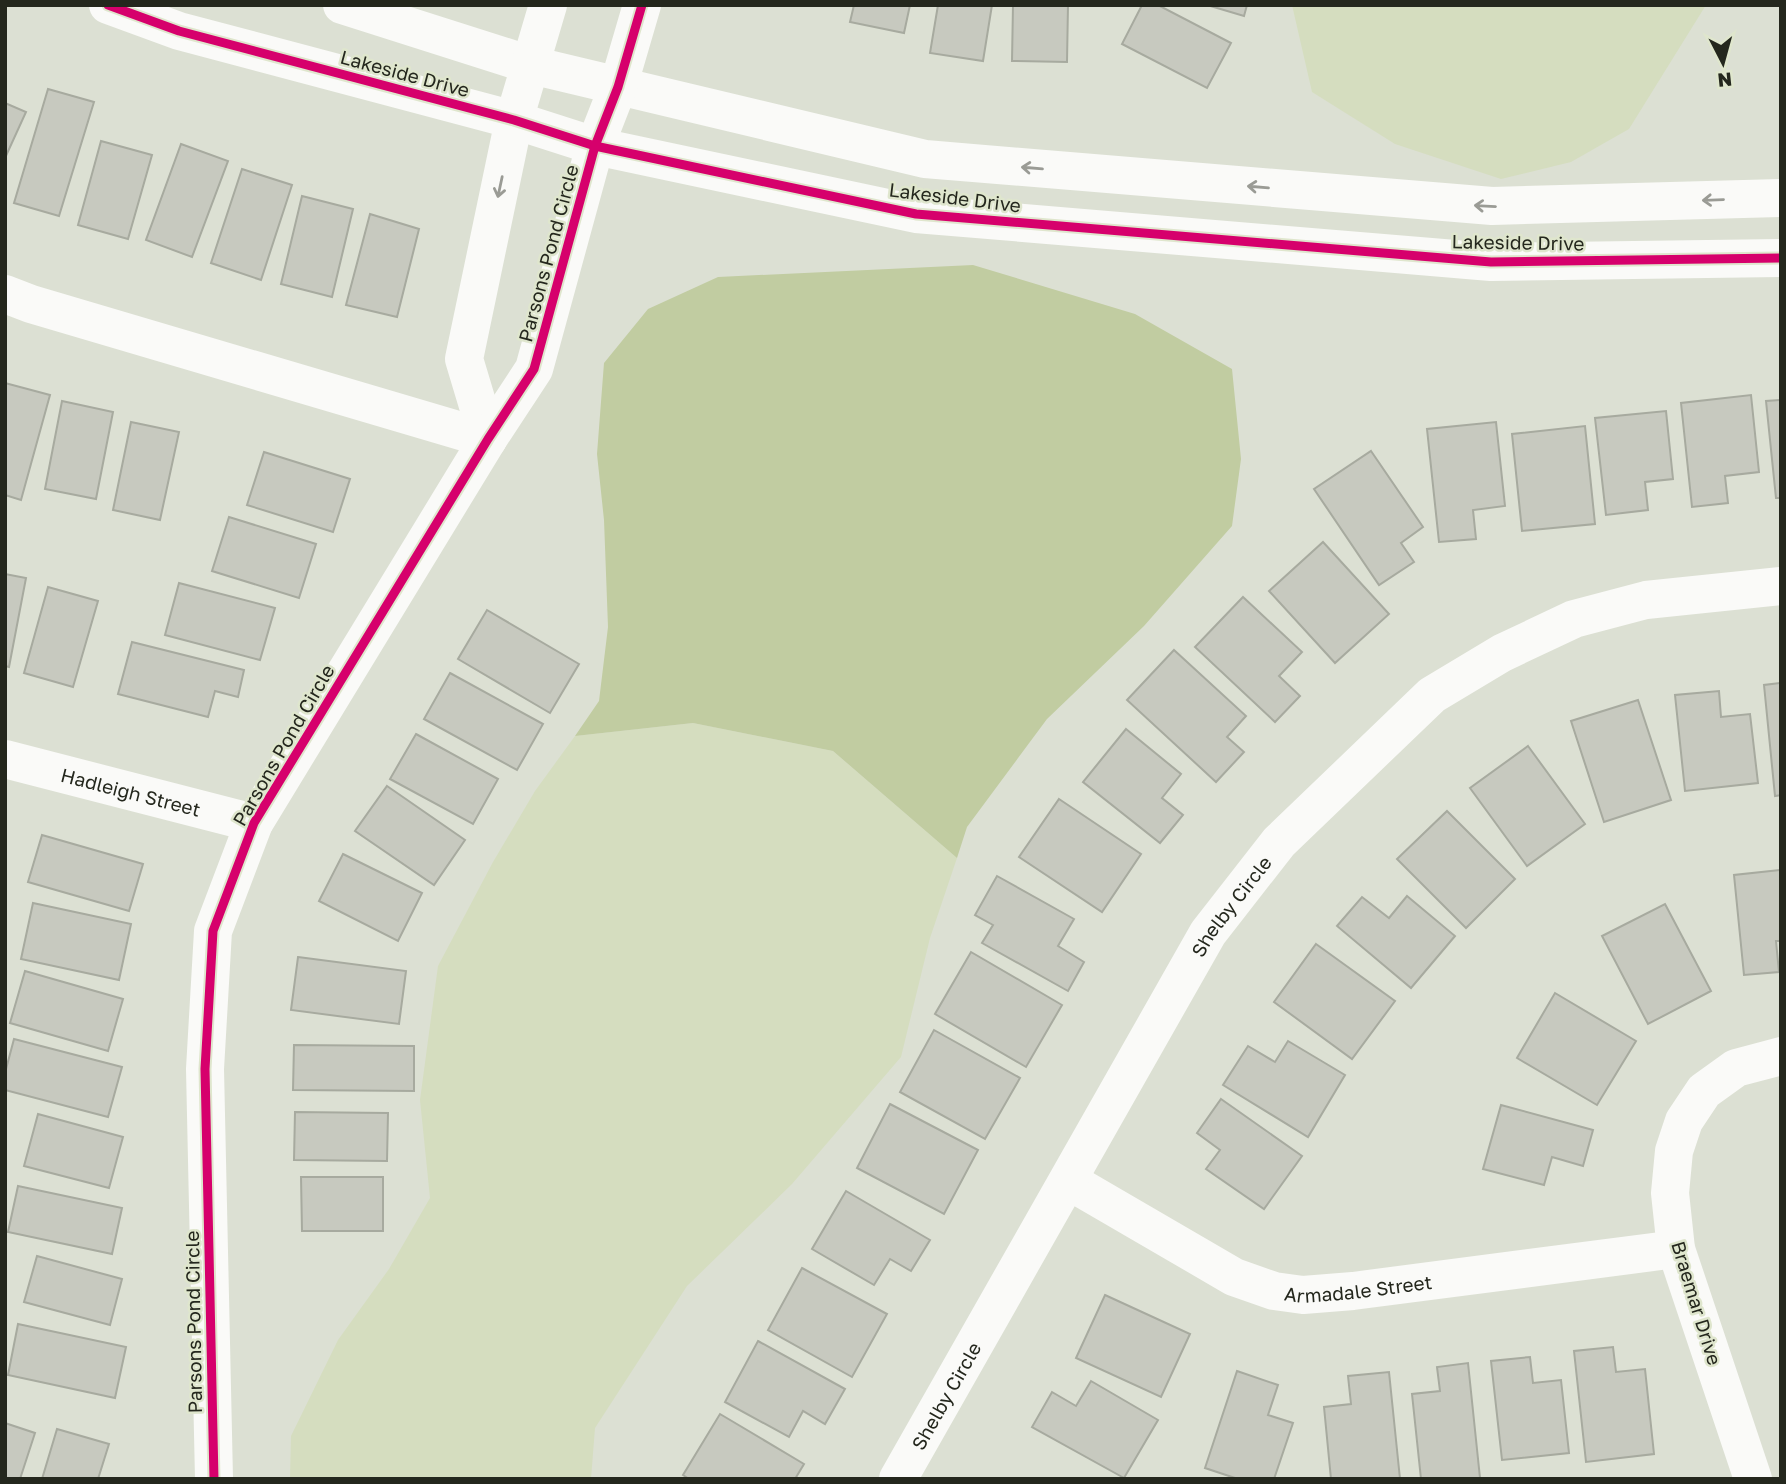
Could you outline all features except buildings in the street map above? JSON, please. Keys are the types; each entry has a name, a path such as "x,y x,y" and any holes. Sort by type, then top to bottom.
{"street":[{"name":"Lakeside Drive","path":"108,5 179,32 514,120 595,146 916,214 1491,262 1781,258"},
{"name":"Lakeside Drive","path":"342,5 531,65 925,159 1492,206 1781,198"},
{"path":"488,439 464,359 514,120 548,5"},
{"name":"Parsons Pond Circle","path":"214,1479 205,1069 213,931 254,823 488,439 534,369 595,146 618,87 642,5"},
{"path":"5,294 488,439"},
{"name":"Shelby Circle","path":"898,1479 1208,933 1279,842 1432,695 1502,653 1574,619 1646,600 1781,586"},
{"name":"Hadleigh Street","path":"5,759 254,823"},
{"name":"Braemar Drive","path":"1753,1479 1676,1249 1670,1192 1674,1150 1684,1121 1704,1091 1736,1068 1770,1056 1781,1056"},
{"name":"Armadale Street","path":"1069,1181 1234,1278 1274,1291 1303,1295 1353,1291 1676,1249"}],"shaded area":[{"path":"1292,5 1706,5 1629,129 1571,162 1501,179 1395,144 1312,92"},
{"path":"973,265 1135,314 1232,369 1241,459 1232,526 1144,626 1047,719 967,827 957,858 833,751 693,723 575,736 599,701 608,627 604,520 597,454 604,363 648,309 718,277"},
{"path":"693,723 833,751 957,858 930,938 901,1057 792,1184 687,1286 595,1428 591,1479 290,1479 291,1436 338,1340 389,1269 430,1198 420,1100 438,966 493,862 535,791 575,736"}],"cycle path":[{"path":"108,5 179,31 514,120 595,146 916,214 1491,262 1781,258"},
{"path":"214,1479 205,1069 213,931 254,823 488,439 534,369 595,146 618,87 642,5"}]}
